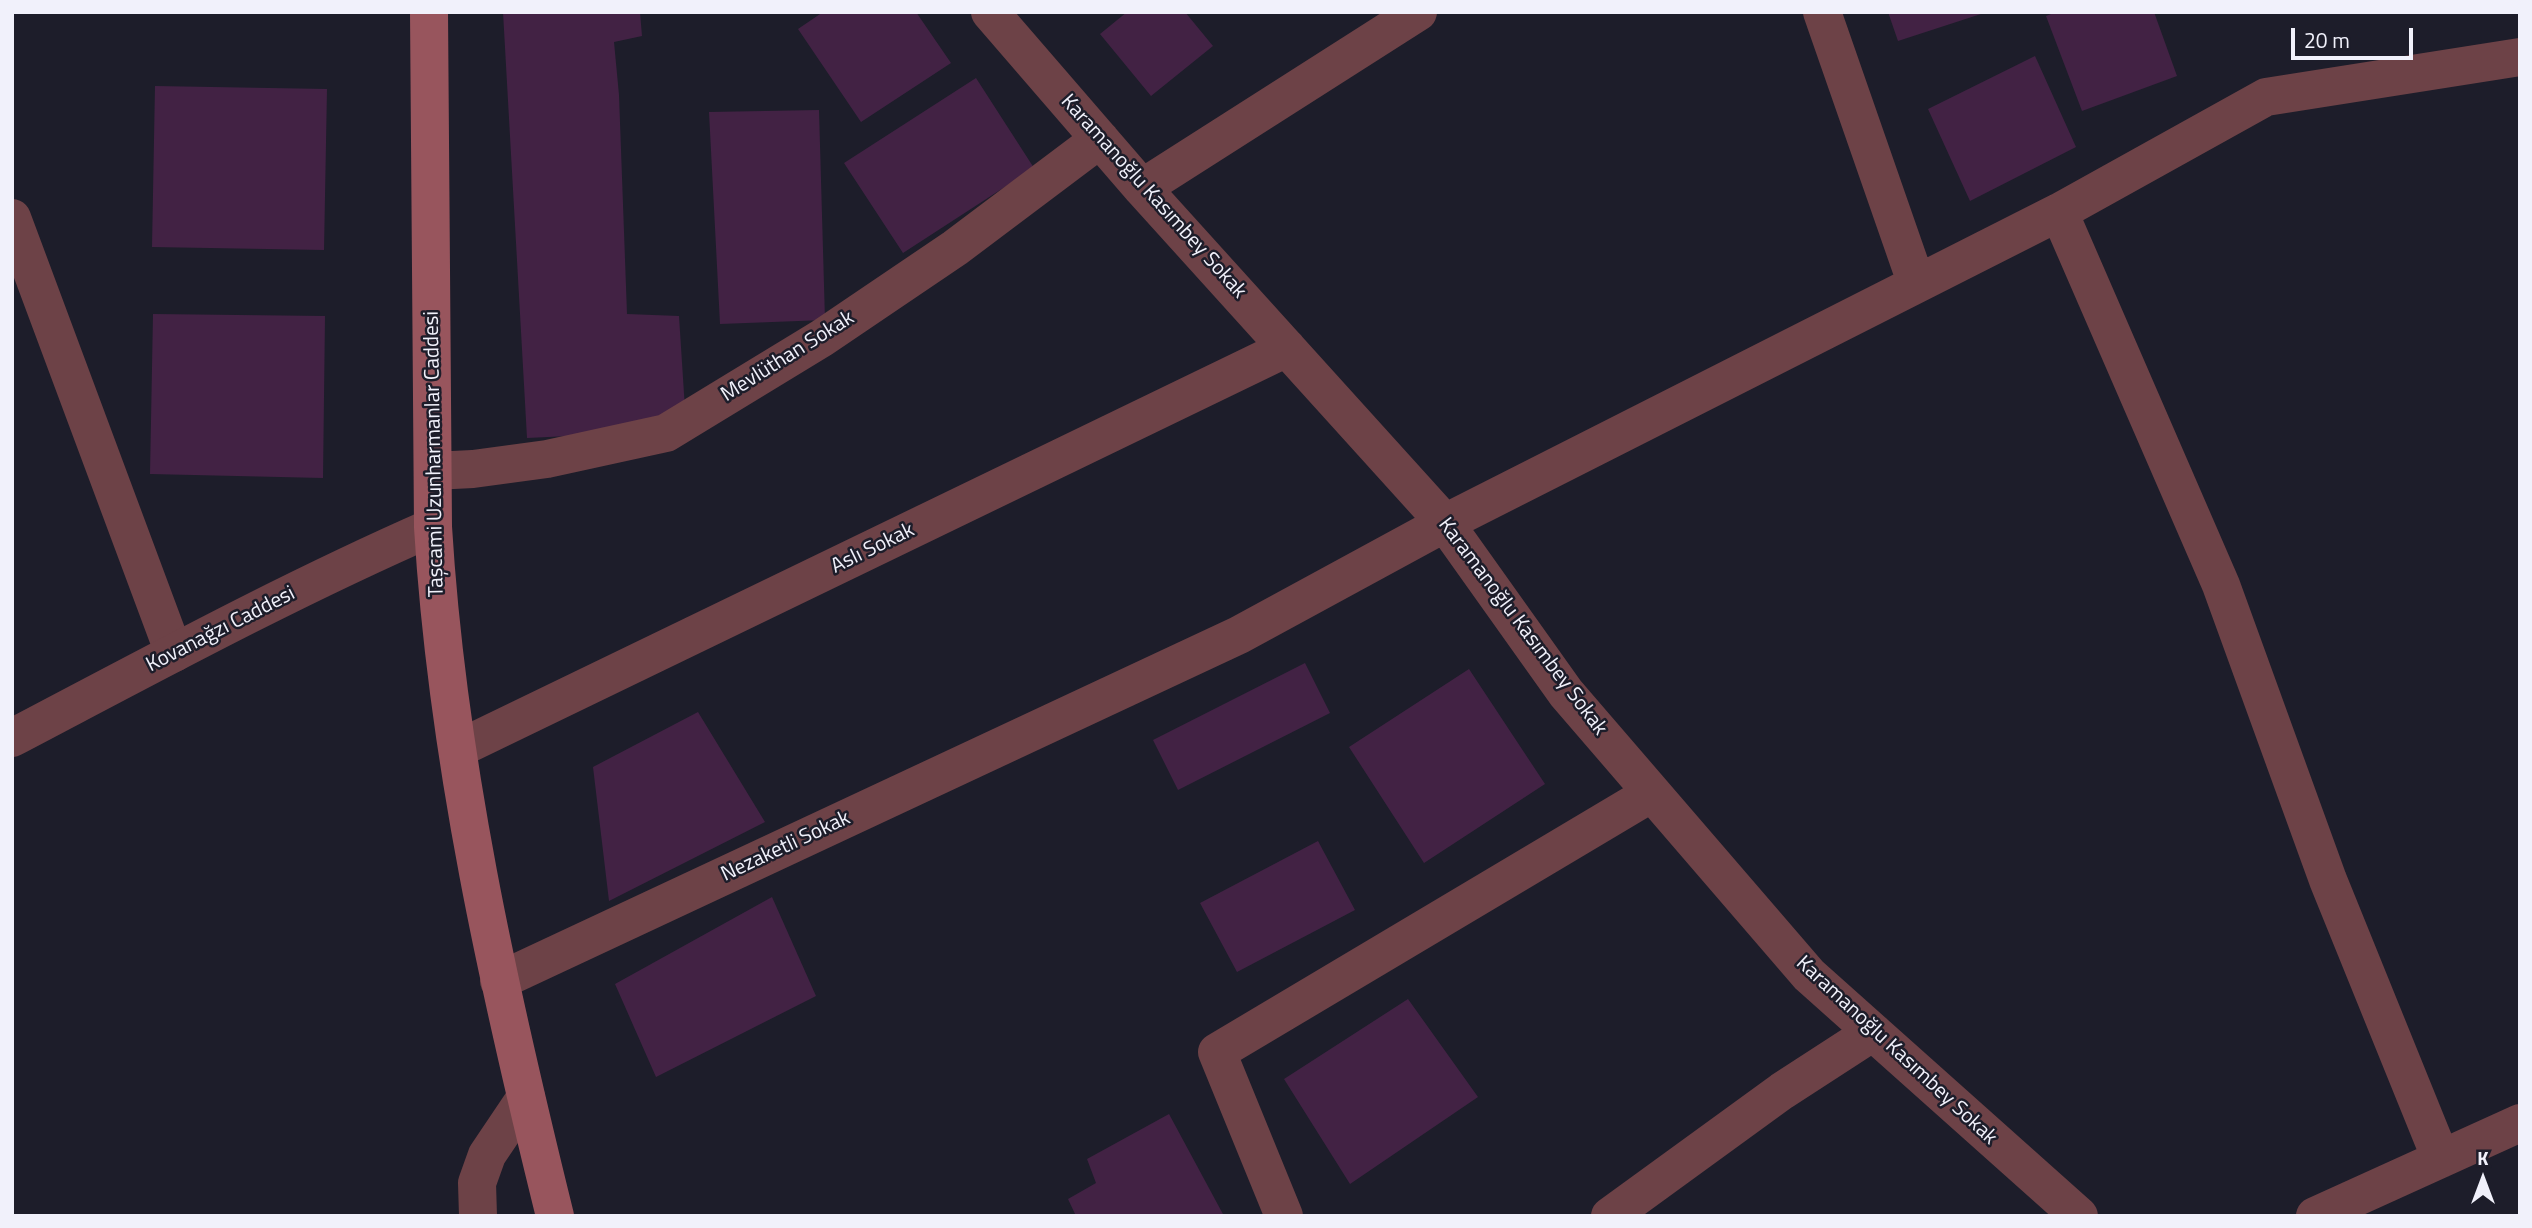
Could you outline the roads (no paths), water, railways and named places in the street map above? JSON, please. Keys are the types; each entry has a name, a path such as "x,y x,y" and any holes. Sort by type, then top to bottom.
{"main road":[{"name":"Taşcami Uzunharmanlar Caddesi","path":"429,12 433,527 441,625 477,868 499,981 555,1216"}],"street":[{"name":"Karamanoğlu Kasımbey Sokak","path":"990,12 1142,188 1445,523 1566,693 1810,975 2079,1216"},
{"path":"1142,188 1418,12"},
{"path":"1822,12 1916,282"},
{"name":"Nezaketli Sokak","path":"499,981 1239,635 1445,523 1916,282 2059,212 2266,97 2520,57"},
{"name":"Mevlüthan Sokak","path":"433,471 547,459 666,433 822,338 955,248 1100,139"},
{"path":"2059,212 2221,585 2328,880 2441,1158"},
{"path":"12,218 174,653"},
{"name":"Aslı Sokak","path":"458,749 1287,348"},
{"name":"Kovanağzı Caddesi","path":"12,738 174,653 384,548 433,527"},
{"path":"1284,1216 1217,1052 1653,793"},
{"path":"1610,1216 1783,1091 1872,1032"},
{"path":"478,1216 477,1183 486,1155 526,1097"},
{"path":"2315,1216 2520,1123"}]}
